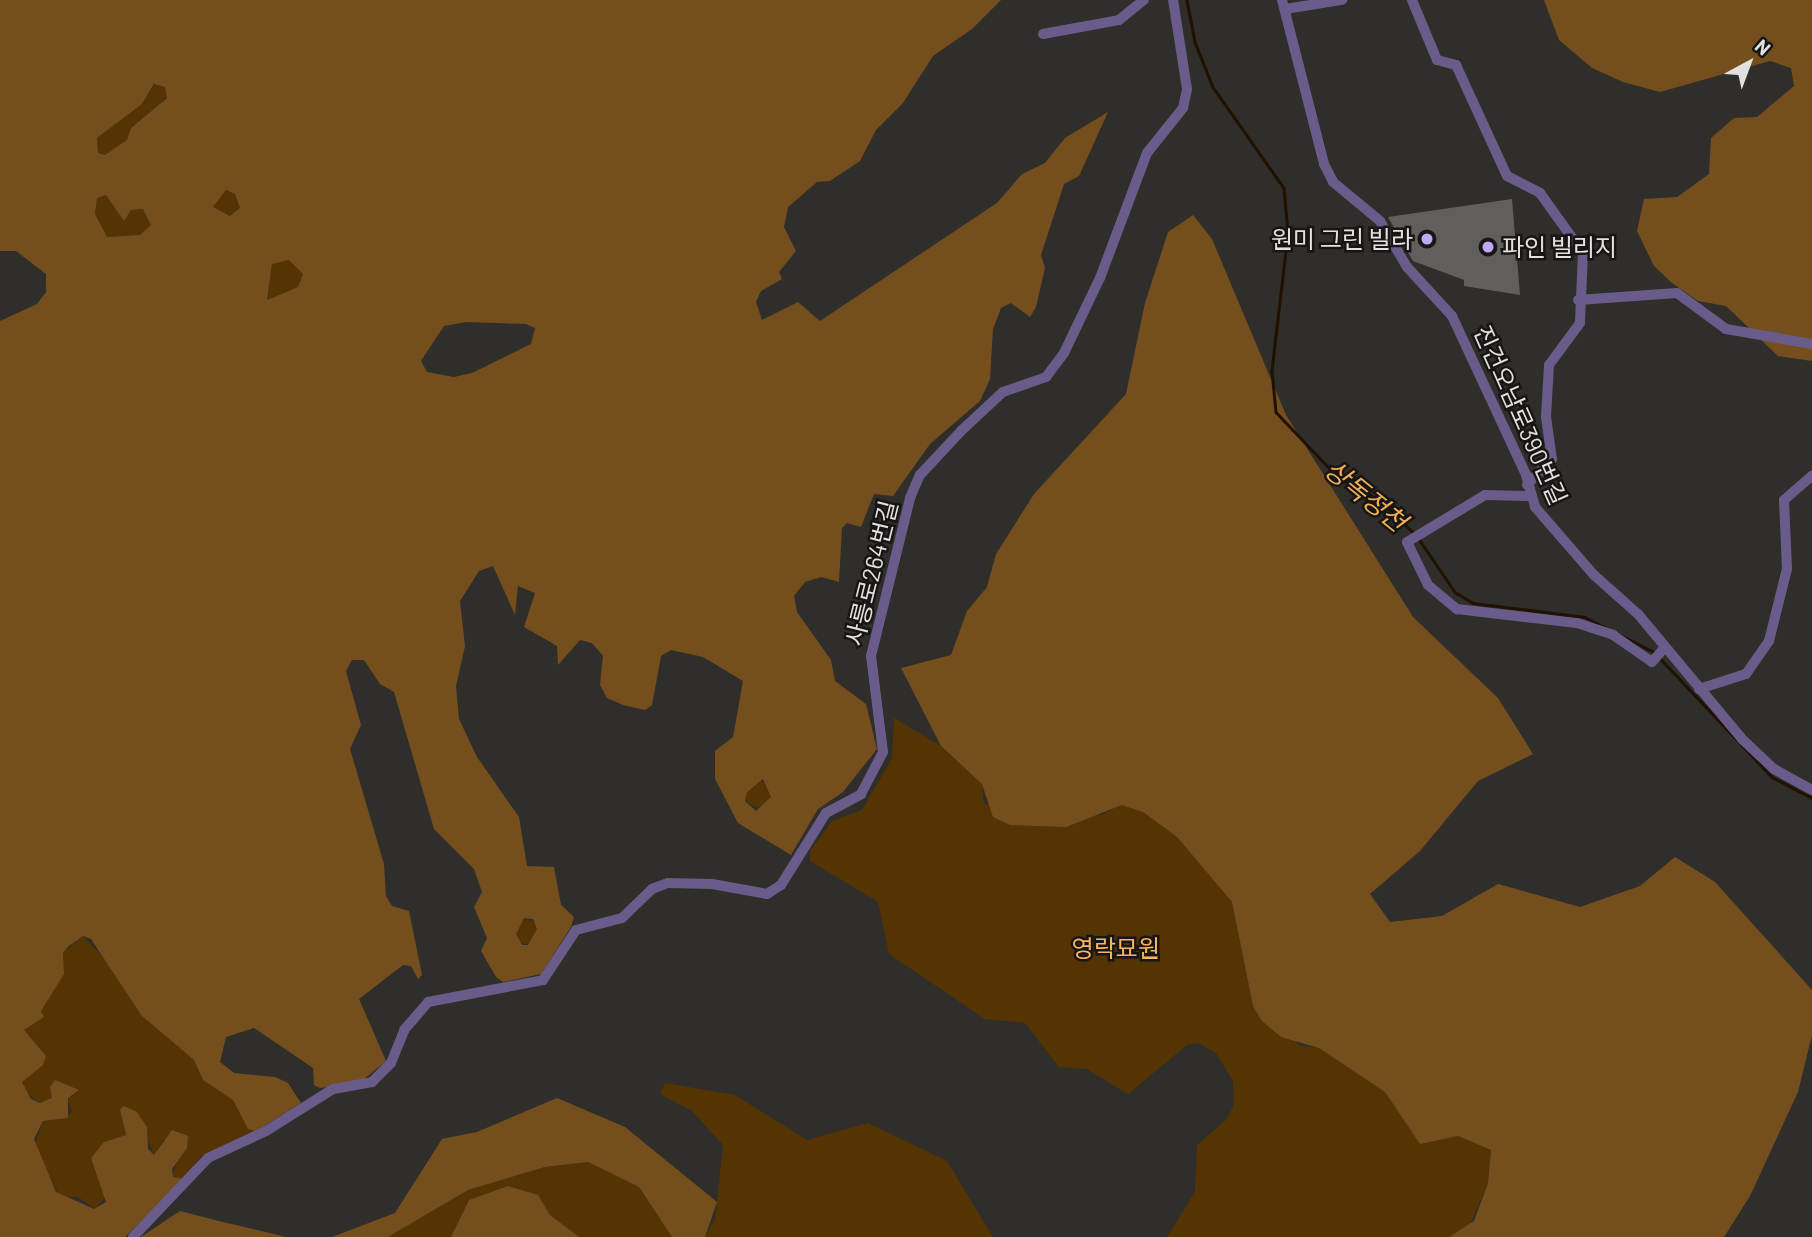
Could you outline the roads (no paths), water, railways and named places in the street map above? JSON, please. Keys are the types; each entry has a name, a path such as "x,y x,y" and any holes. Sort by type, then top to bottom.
{"street":[{"path":"1043,34 1119,20 1144,0"},
{"name":"사릉로264번길","path":"133,1237 208,1158 266,1131 332,1090 372,1082 391,1062 404,1030 428,1002 543,980 576,930 622,918 652,889 668,883 712,884 767,894 781,885 826,813 861,794 883,752 870,656 910,498 920,475 961,431 1003,393 1046,377 1064,354 1100,278 1147,153 1183,108 1187,89 1173,0"},
{"path":"1283,5 1342,0"},
{"path":"1412,0 1437,60 1456,65 1507,176 1540,193 1583,253 1578,300 1580,323 1549,365 1546,417 1552,459 1528,491 1485,495 1411,539 1406,547 1428,584 1457,609 1577,623 1613,635 1654,661 1663,650"},
{"name":"진건오남로390번길","path":"1283,5 1316,137 1333,182 1380,221 1407,267 1452,316 1528,491 1561,541 1638,614 1663,650 1759,757 1812,790"},
{"path":"1578,300 1677,293 1726,329 1812,344"},
{"path":"1699,690 1746,674 1769,641 1787,569 1784,500 1812,476"}],"waterway":[{"name":"상독정천","path":"1187,0 1195,42 1213,87 1284,188 1288,234 1272,371 1276,412 1330,469 1383,503 1415,534"},
{"name":"상독정천","path":"1419,539 1455,592 1473,603 1585,617 1654,652"},
{"name":"상독정천","path":"1659,657 1772,777 1812,798"}],"place":[{"name":"원미 그린 빌라","path":"1427,239"},
{"name":"파인 빌리지","path":"1488,247"}],"park label":[{"name":"영락묘원","path":"1116,948"}]}
